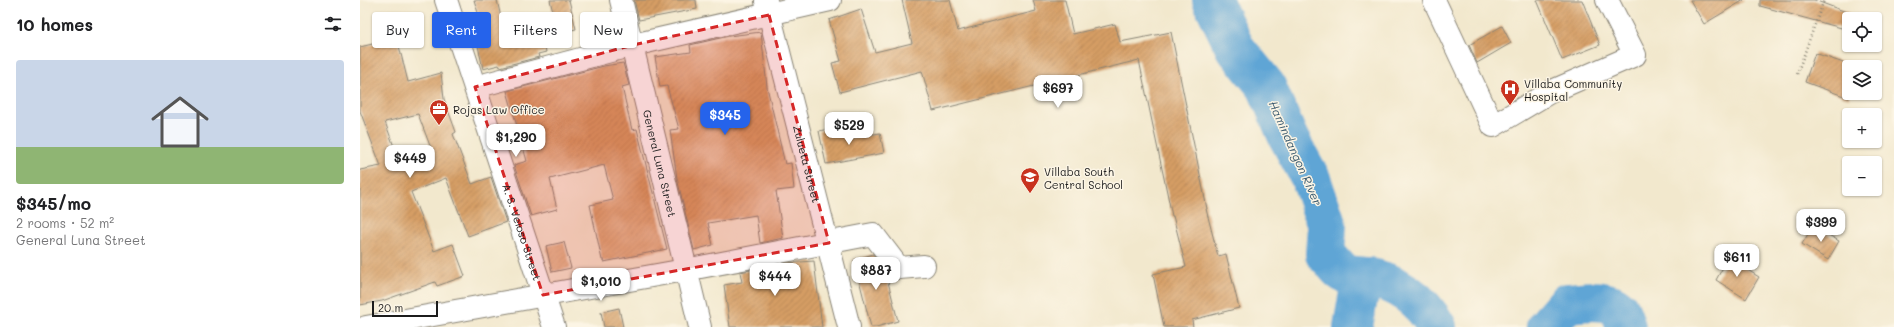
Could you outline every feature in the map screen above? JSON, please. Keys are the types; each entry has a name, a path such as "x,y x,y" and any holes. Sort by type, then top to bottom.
{"street":[{"name":"A. S. Veloso Street","path":"446,0 554,327"},
{"name":"General Luna Street","path":"621,0 624,12"},
{"path":"637,45 767,7 830,0"},
{"path":"1434,0 1493,126 1550,92 1635,54 1607,0"},
{"name":"Zulueta Street","path":"767,7 829,243 849,327"},
{"path":"475,87 625,48"},
{"name":"General Luna Street","path":"633,48 685,270 700,327"},
{"path":"366,327 685,270 873,234 900,268 924,266"}],"path":[{"path":"1797,74 1824,0"}],"highlighted area":[{"path":"769,15 829,243 543,295 475,87 633,45"}],"building":[{"path":"474,0 497,0 500,12 499,48 545,48 546,52 538,54 539,57 500,67 499,65 483,69 478,48 491,48 491,12 478,12"},
{"path":"550,0 569,0 572,12 553,12"},
{"path":"634,0 696,0 697,9 639,20"},
{"path":"902,0 950,0 958,31 1036,11 1033,0 1065,0 1073,34 1115,24 1120,42 1171,32 1206,209 1218,256 1226,254 1239,308 1192,320 1193,327 1164,327 1153,274 1186,267 1172,216 1139,60 933,111 922,71 840,92 832,63 841,61 829,20 861,9 875,52 912,43"},
{"path":"1537,0 1582,0 1600,45 1562,60"},
{"path":"1690,0 1744,0 1704,24"},
{"path":"1760,0 1814,0 1846,12 1842,12 1842,28 1760,6"},
{"path":"572,12 576,29 572,30"},
{"path":"1502,26 1511,43 1477,63 1469,45"},
{"path":"761,32 767,87 785,164 791,163 794,189 776,191 783,238 760,243 756,215 708,223 713,245 694,250 677,178 670,130 679,129 667,86 660,87 655,57 691,52 690,45 729,36"},
{"path":"372,44 372,48 400,48 408,82 441,73 444,99 456,132 453,134 472,184 491,177 506,222 468,236 446,178 411,192 434,251 453,244 465,276 437,286 435,282 382,301 360,305 360,170 381,166 360,111 360,47","holes":["418,114 432,151 400,163 385,122"]},
{"path":"1815,53 1842,63 1842,95 1805,82"},
{"path":"623,63 629,85 622,87 632,130 637,129 667,249 604,262 604,260 602,260 590,205 613,200 604,165 550,179 557,209 531,216 514,165 527,161 507,91 604,66"},
{"path":"843,126 845,139 880,133 884,153 826,164 819,131"},
{"path":"1813,226 1839,241 1828,260 1802,244"},
{"path":"564,242 571,268 552,272 546,246"},
{"path":"873,254 885,270 898,321 876,327 871,327 854,260"},
{"path":"1728,258 1759,277 1746,299 1716,280"},
{"path":"814,261 822,327 730,327 724,285 742,282 740,272 786,263"},
{"path":"619,308 623,327 604,327 601,312"}],"waterway":[{"name":"Hamindangon River","path":"1212,0 1235,48 1266,86 1288,137 1311,179 1327,226 1325,254 1344,273 1377,279 1408,294 1424,308 1437,327"},
{"path":"1353,327 1358,298 1368,277"},
{"name":"Hamindangon River","path":"1546,327 1567,303 1587,301 1614,305 1619,309 1626,327"}],"place":[{"name":"Villaba Community Hospital","path":"1510,106"},
{"name":"Rojas Law Office","path":"439,126"},
{"name":"Villaba South Central School","path":"1030,194"}]}
